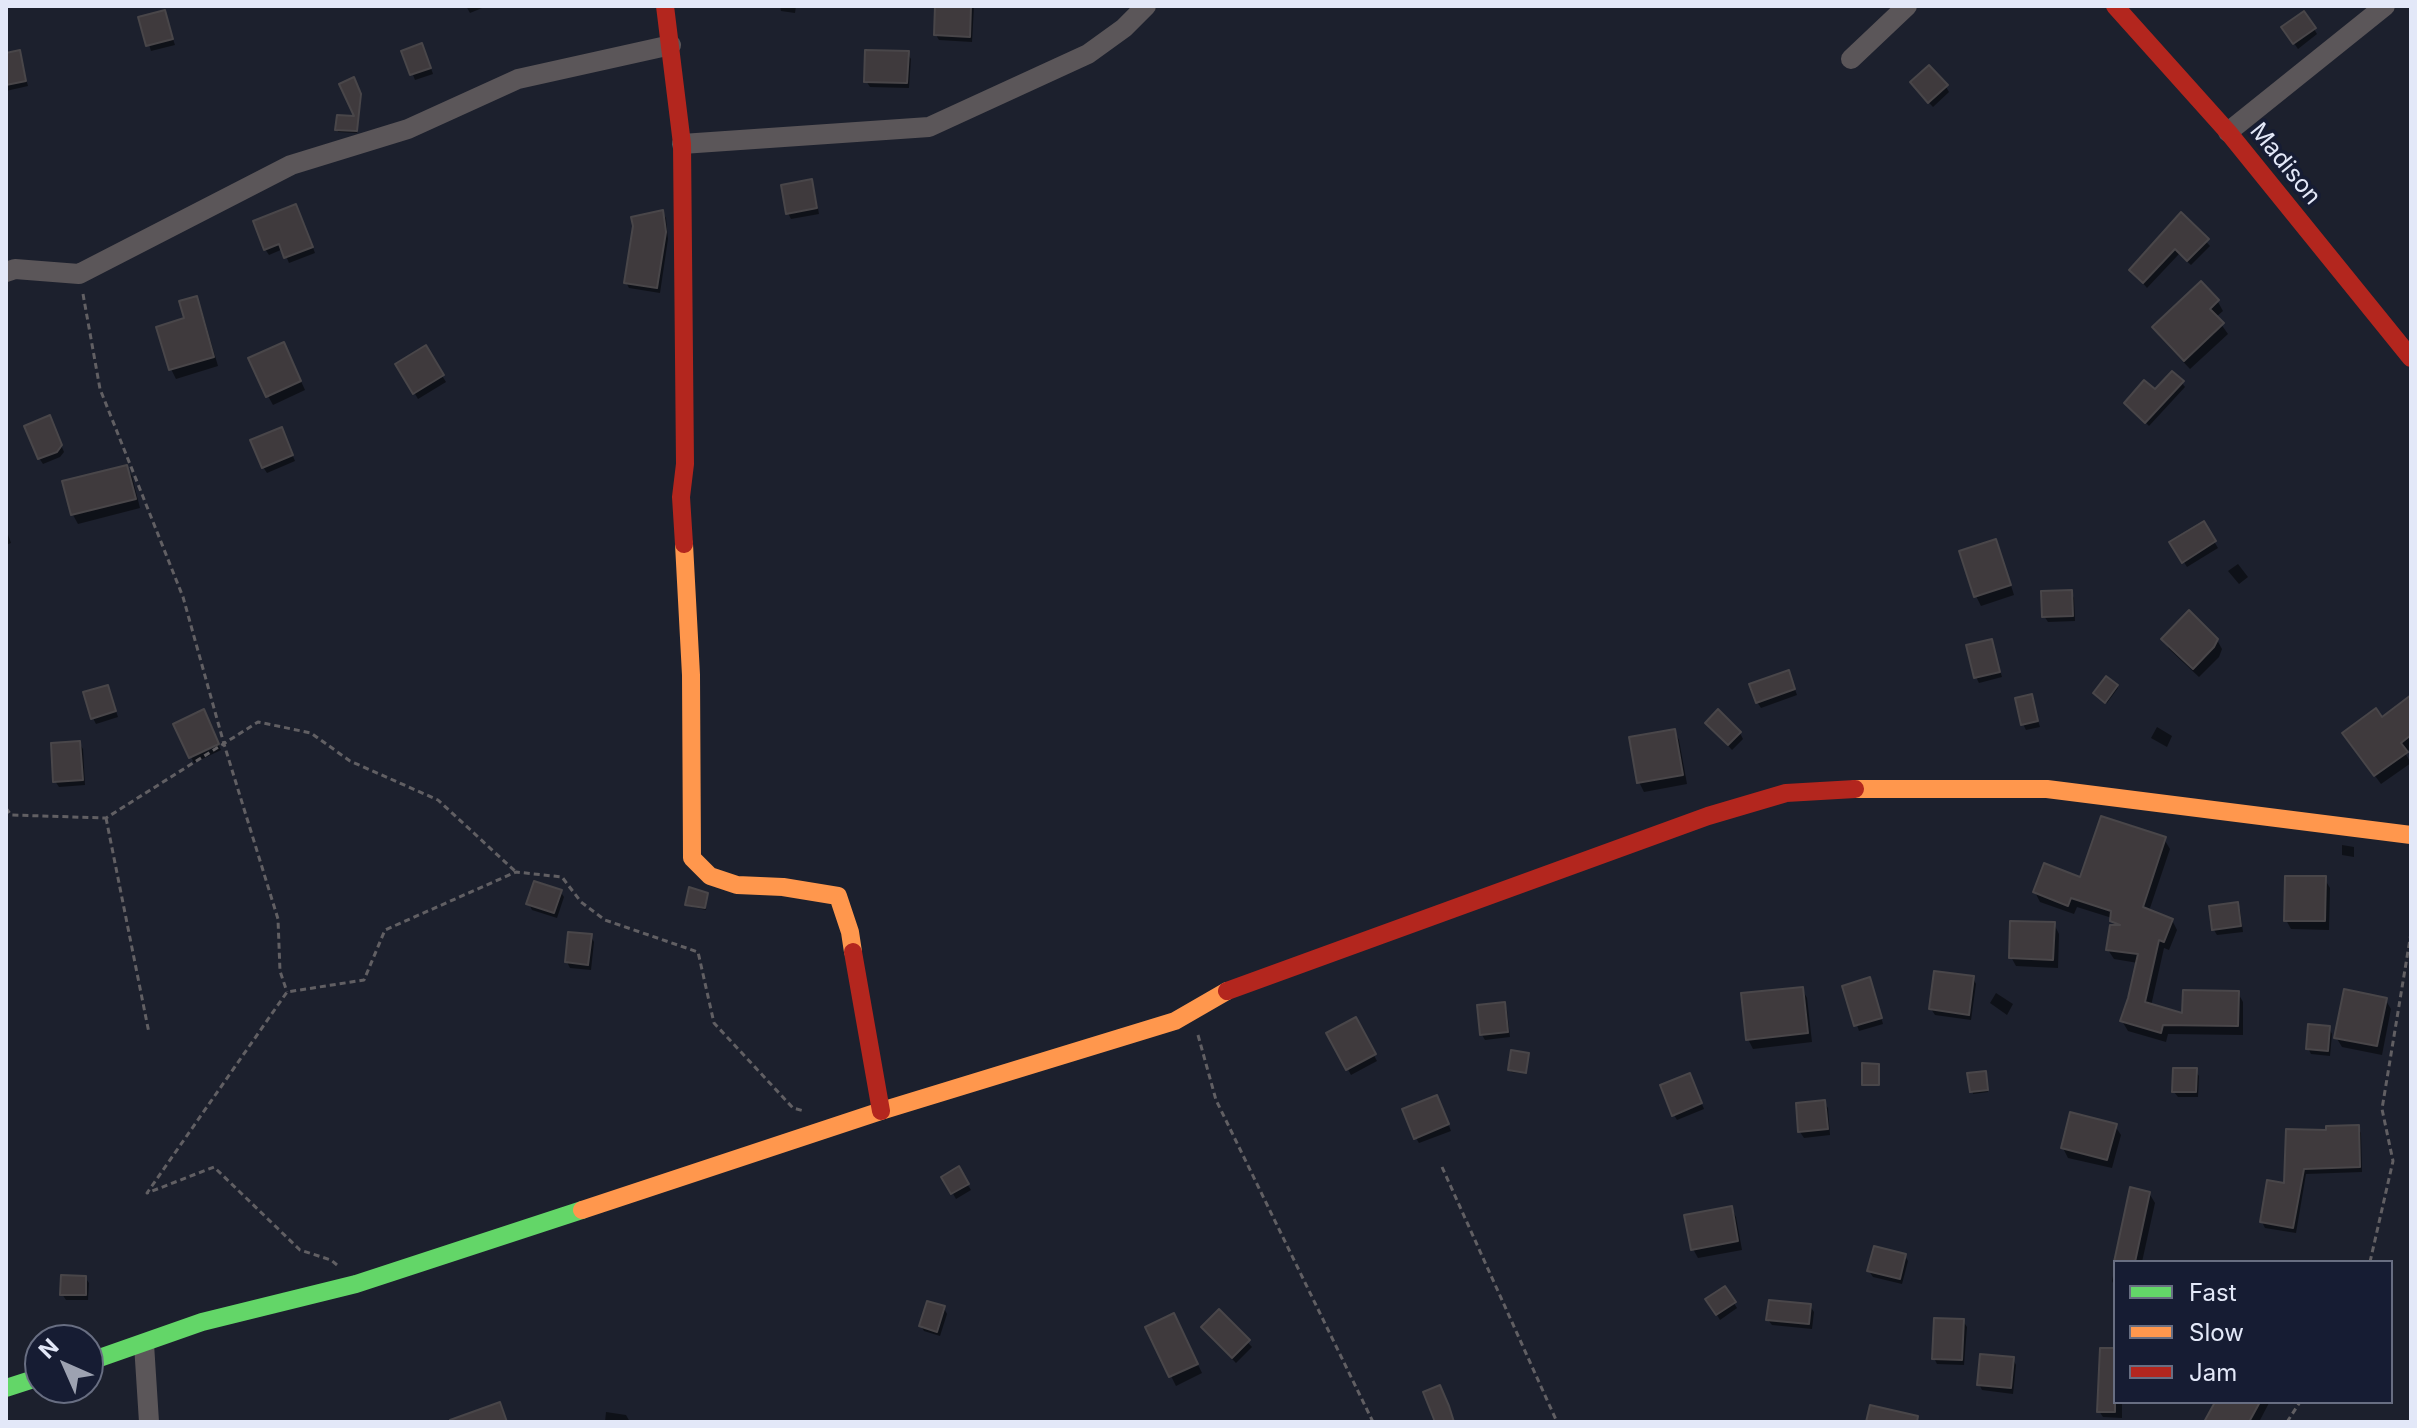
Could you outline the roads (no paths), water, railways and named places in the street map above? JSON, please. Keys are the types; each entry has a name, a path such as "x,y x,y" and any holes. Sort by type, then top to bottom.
{"street":[{"path":"665,6 682,144 685,464 681,497 691,675 692,858 710,876 737,885 783,887 838,896 850,932 881,1111"},
{"path":"682,144 929,127 1088,54 1124,28 1146,6"},
{"path":"1851,59 1907,6"},
{"name":"Madison","path":"2115,6 2228,132 2411,358"},
{"path":"2228,132 2385,6"},
{"path":"6,272 15,269 79,274 291,165 408,129 518,79 671,45"},
{"path":"104,1357 202,1322 356,1284 881,1111 1175,1021 1233,988 1708,816 1786,793 1877,788 2047,789 2411,835"},
{"path":"144,1344 149,1422"}]}
